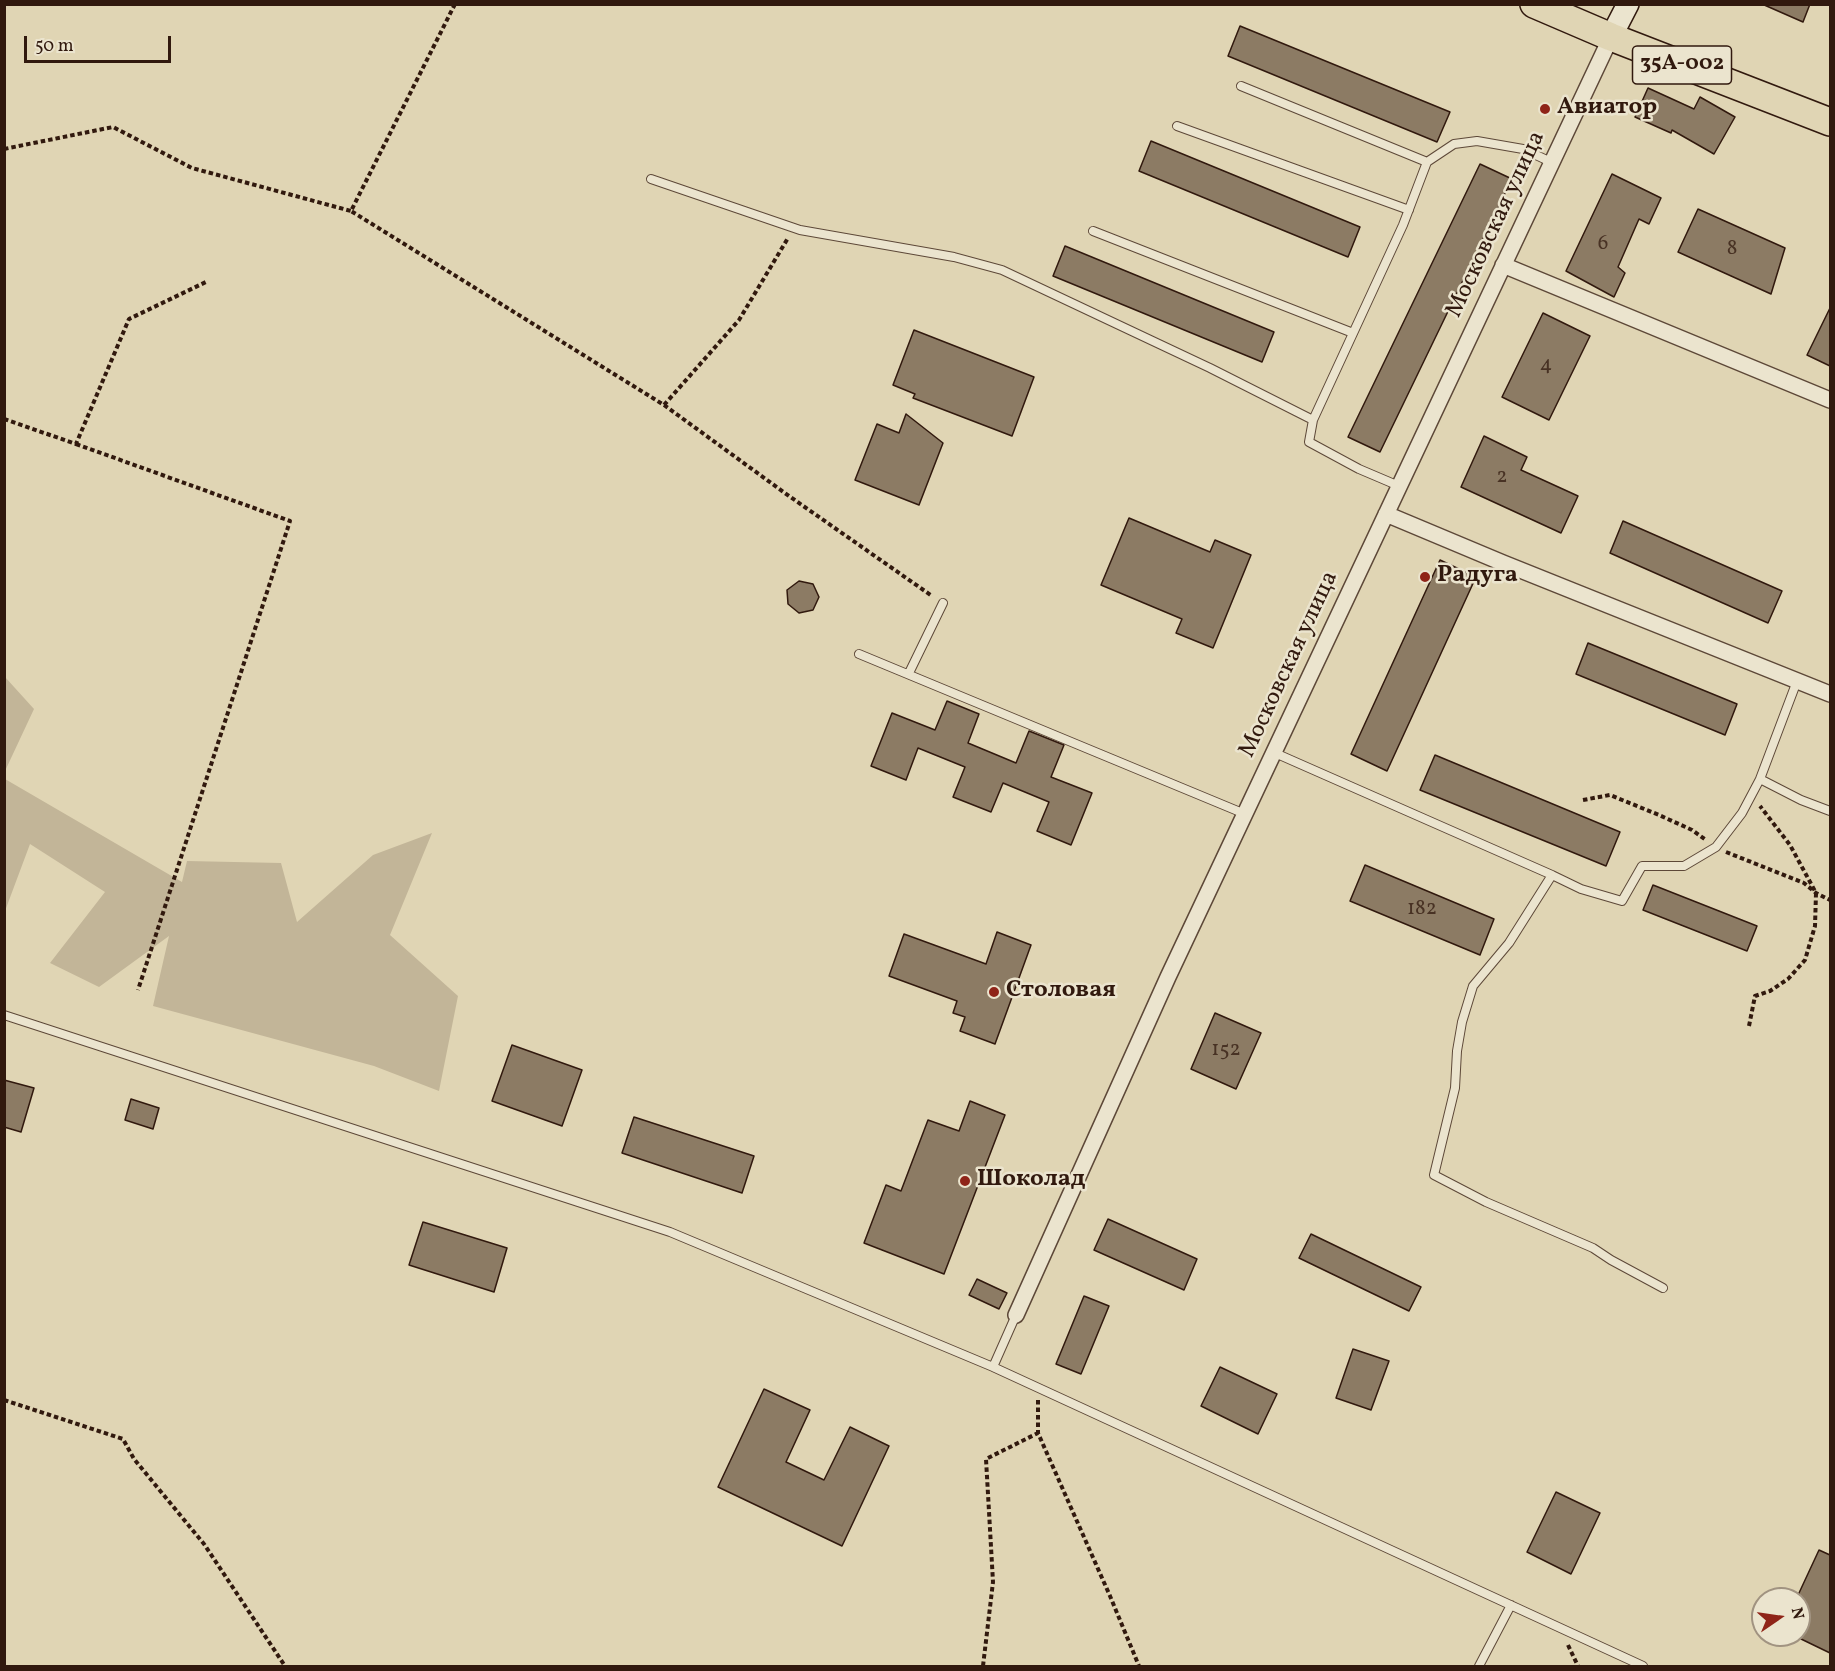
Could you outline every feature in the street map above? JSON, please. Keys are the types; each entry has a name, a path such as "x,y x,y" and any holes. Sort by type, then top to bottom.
{"highway":[{"name":"35А-002","path":"1534,4 1611,37 1830,122"}],"main road":[{"path":"1611,37 1628,4"}],"street":[{"name":"Московская улица","path":"1016,1315 1168,977 1611,37"},
{"path":"1503,265 1830,400"},
{"path":"1386,514 1830,694"}],"lane":[{"path":"1241,86 1427,162"},
{"path":"1177,126 1409,210"},
{"path":"1400,486 1359,469 1309,442 1313,420 1409,210 1427,162 1454,144 1477,141 1523,149 1551,162"},
{"path":"651,179 794,227 954,257 1002,270 1210,368 1313,420"},
{"path":"1094,231 1353,333"},
{"path":"909,673 943,603"},
{"path":"859,654 1245,814"},
{"path":"1275,753 1581,889 1622,901 1642,866 1684,867 1716,847 1742,813 1760,779 1797,681"},
{"path":"1760,779 1801,800 1830,811"},
{"path":"1552,875 1509,943 1473,986 1460,1032 1455,1088 1434,1175 1486,1202 1593,1248 1663,1288"},
{"path":"4,1015 670,1232 1038,1387 1643,1666"},
{"path":"993,1367 1016,1315"},
{"path":"1479,1666 1511,1605"}],"path":[{"path":"351,212 455,4"},
{"path":"4,149 113,127 192,168 351,212 664,405 789,496 943,603"},
{"path":"664,405 739,320 794,227"},
{"path":"76,444 129,320 208,281"},
{"path":"4,419 290,521 138,990"},
{"path":"1749,1026 1755,996 1770,991 1788,979 1805,960 1815,926 1816,894 1790,844 1750,798"},
{"path":"1038,1387 1038,1433 1106,1585 1139,1666"},
{"path":"4,1400 123,1438 134,1460 204,1544 285,1666"},
{"path":"983,1666 993,1582 986,1459 1038,1433"}],"shaded area":[{"path":"5,677 34,709 5,771"},
{"path":"5,779 182,882 187,861 281,863 297,922 373,855 432,833 390,935 458,996 439,1091 374,1066 153,1006 169,936 99,987 50,963 105,892 30,844 5,911"}],"building":[{"path":"1762,4 1810,4 1803,22"},
{"path":"1240,26 1450,112 1437,142 1228,56"},
{"path":"1648,88 1694,109 1700,97 1735,117 1714,154 1672,130 1671,133 1635,117"},
{"path":"1151,141 1360,227 1348,257 1139,171"},
{"path":"1480,164 1512,179 1380,452 1348,437"},
{"path":"1612,174 1661,198 1649,224 1639,219 1618,267 1625,273 1614,297 1566,271"},
{"path":"1698,209 1785,248 1771,294 1678,252"},
{"path":"1065,246 1274,332 1262,362 1053,276"},
{"path":"1830,308 1830,366 1807,355"},
{"path":"1543,313 1590,336 1549,420 1502,397"},
{"path":"914,330 1034,377 1012,436 913,398 915,394 893,385"},
{"path":"906,414 943,443 919,505 855,480 877,424 899,433"},
{"path":"1484,436 1527,457 1521,470 1578,496 1561,533 1461,487"},
{"path":"1129,518 1210,552 1215,540 1251,555 1213,648 1176,633 1182,619 1101,585"},
{"path":"1623,521 1782,591 1768,623 1610,553"},
{"path":"1440,560 1476,577 1387,771 1351,754"},
{"path":"799,581 813,584 819,597 813,610 799,613 788,604 787,590"},
{"path":"1588,643 1737,704 1725,735 1576,674"},
{"path":"947,701 979,714 968,743 1016,763 1029,731 1064,745 1051,777 1092,793 1071,845 1037,831 1049,802 1003,783 991,812 953,797 965,767 918,748 906,780 871,766 892,713 935,730"},
{"path":"1435,755 1620,832 1606,866 1420,790"},
{"path":"1365,865 1494,919 1480,955 1350,901"},
{"path":"1653,885 1757,926 1747,951 1643,910"},
{"path":"997,932 1031,945 995,1044 960,1031 965,1017 953,1013 957,1001 889,976 904,934 986,964"},
{"path":"1215,1013 1261,1033 1236,1089 1191,1069"},
{"path":"512,1045 582,1070 562,1126 492,1101"},
{"path":"4,1080 34,1088 21,1132 4,1127"},
{"path":"131,1099 159,1108 153,1129 125,1120"},
{"path":"970,1101 1005,1115 944,1274 864,1243 886,1185 901,1191 928,1120 959,1131"},
{"path":"634,1117 754,1156 742,1193 622,1153"},
{"path":"1108,1219 1197,1259 1184,1290 1094,1250"},
{"path":"423,1222 507,1248 494,1292 409,1265"},
{"path":"1311,1234 1421,1287 1409,1311 1299,1258"},
{"path":"977,1279 1007,1293 999,1309 969,1295"},
{"path":"1084,1296 1109,1306 1081,1374 1056,1364"},
{"path":"1353,1349 1389,1361 1371,1410 1336,1398"},
{"path":"1220,1367 1277,1394 1258,1434 1201,1406"},
{"path":"764,1389 810,1410 786,1462 824,1480 850,1427 889,1446 842,1546 718,1487"},
{"path":"1556,1492 1600,1513 1571,1574 1527,1552"},
{"path":"1819,1550 1830,1555 1830,1653 1811,1644 1811,1587 1802,1587"}],"place":[{"name":"Авиатор","path":"1545,109"},
{"name":"Радуга","path":"1425,577"},
{"name":"Столовая","path":"994,992"},
{"name":"Шоколад","path":"965,1181"}]}
